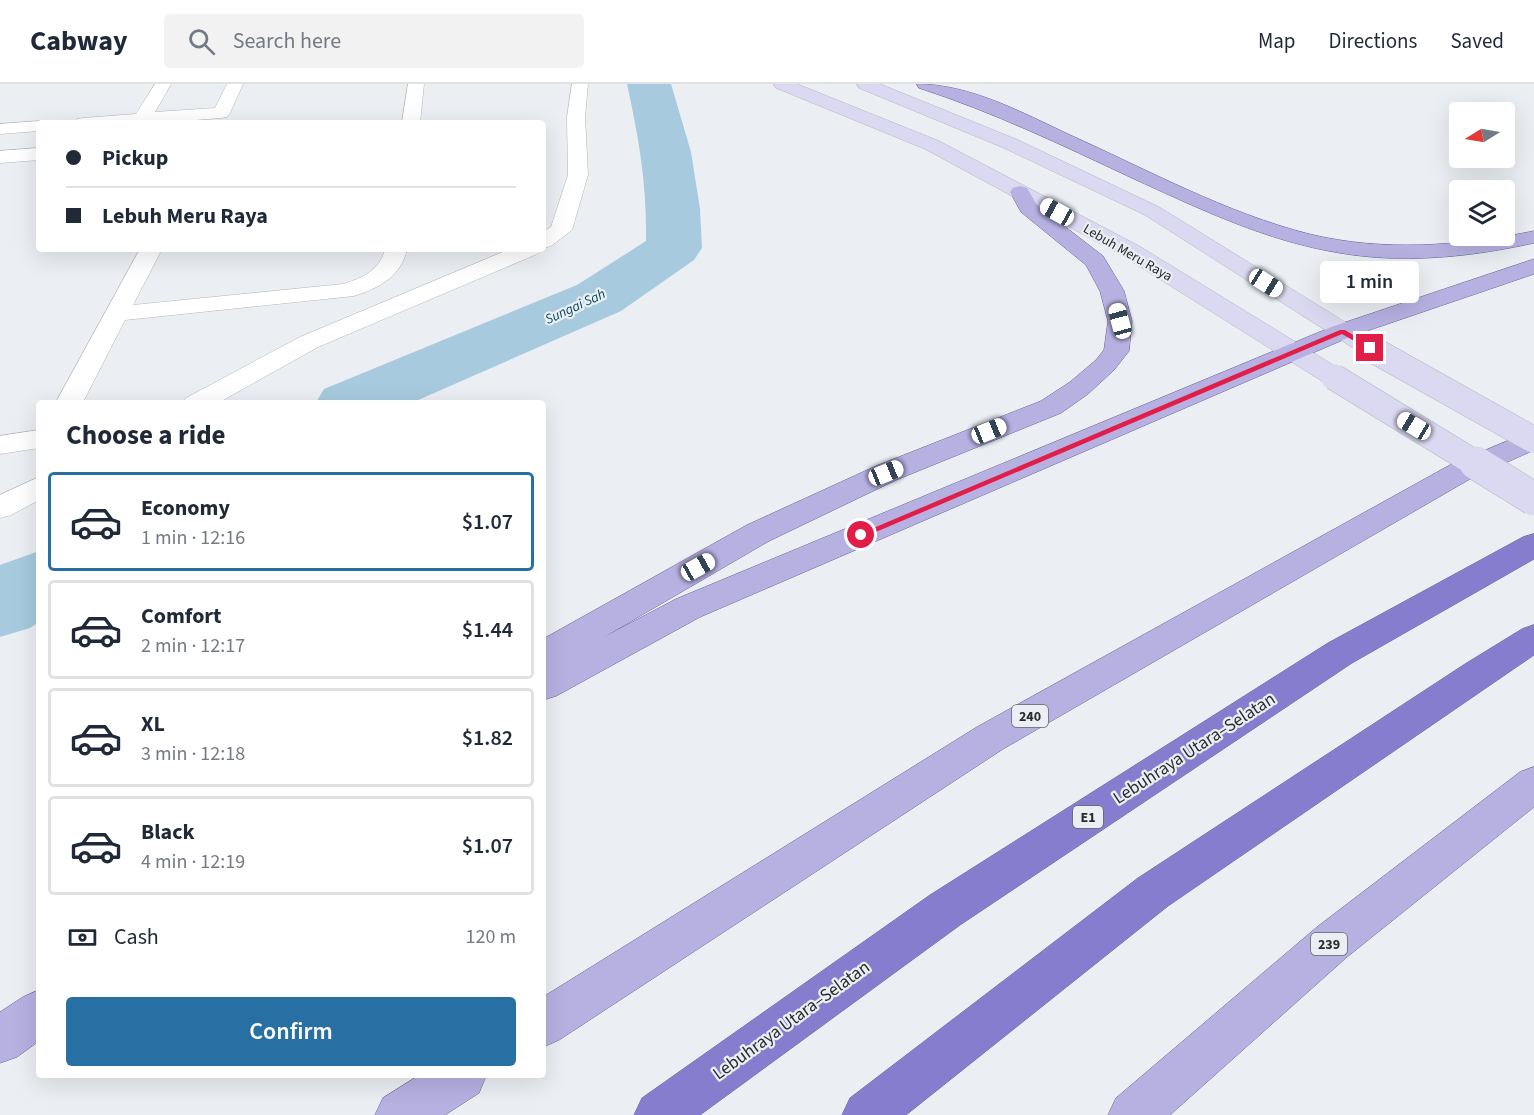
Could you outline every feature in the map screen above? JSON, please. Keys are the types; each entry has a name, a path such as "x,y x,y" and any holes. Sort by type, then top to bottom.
{"highway":[{"name":"Lebuhraya Utara–Selatan","path":"659,1115 975,891 1340,653 1534,545"},
{"path":"867,1115 1153,892 1534,638"}],"main road":[{"name":"Lebuh Meru Raya","path":"782,84 932,145 1131,251 1534,499"},
{"path":"865,84 1011,144 1152,211 1370,348 1534,440"},
{"path":"925,84 957,94 1035,126 1233,217 1280,233 1355,249 1431,253 1470,250 1534,237"},
{"path":"546,654 758,533 886,473 1051,406 1079,388 1105,365 1116,351 1120,321 1112,291 1095,261 1028,208 1020,192"},
{"path":"546,684 688,608 1343,331 1534,266"},
{"name":"240","path":"546,1022 990,738 1460,472 1534,440"},
{"name":"239","path":"1132,1115 1332,942 1534,784"},
{"path":"0,1040 36,1015"},
{"path":"400,1115 459,1078"}],"street":[{"path":"142,119 163,84"},
{"path":"127,120 218,118 235,84"},
{"path":"411,120 416,84"},
{"path":"546,239 561,231 578,175 576,117 580,84"},
{"path":"0,129 36,126"},
{"path":"0,157 36,154"},
{"path":"70,400 149,252"},
{"path":"117,314 346,291 370,282 388,270 395,260 396,252"},
{"path":"202,400 309,342 521,252"},
{"path":"0,445 36,440"},
{"path":"0,508 36,489"}],"waterway":[{"name":"Sungai Sah","path":"358,400 599,298 674,248 673,209 666,152 649,84"},
{"name":"Sungai Sah","path":"0,605 36,584"}],"route":[{"path":"861,535 1343,331 1370,348"}]}
